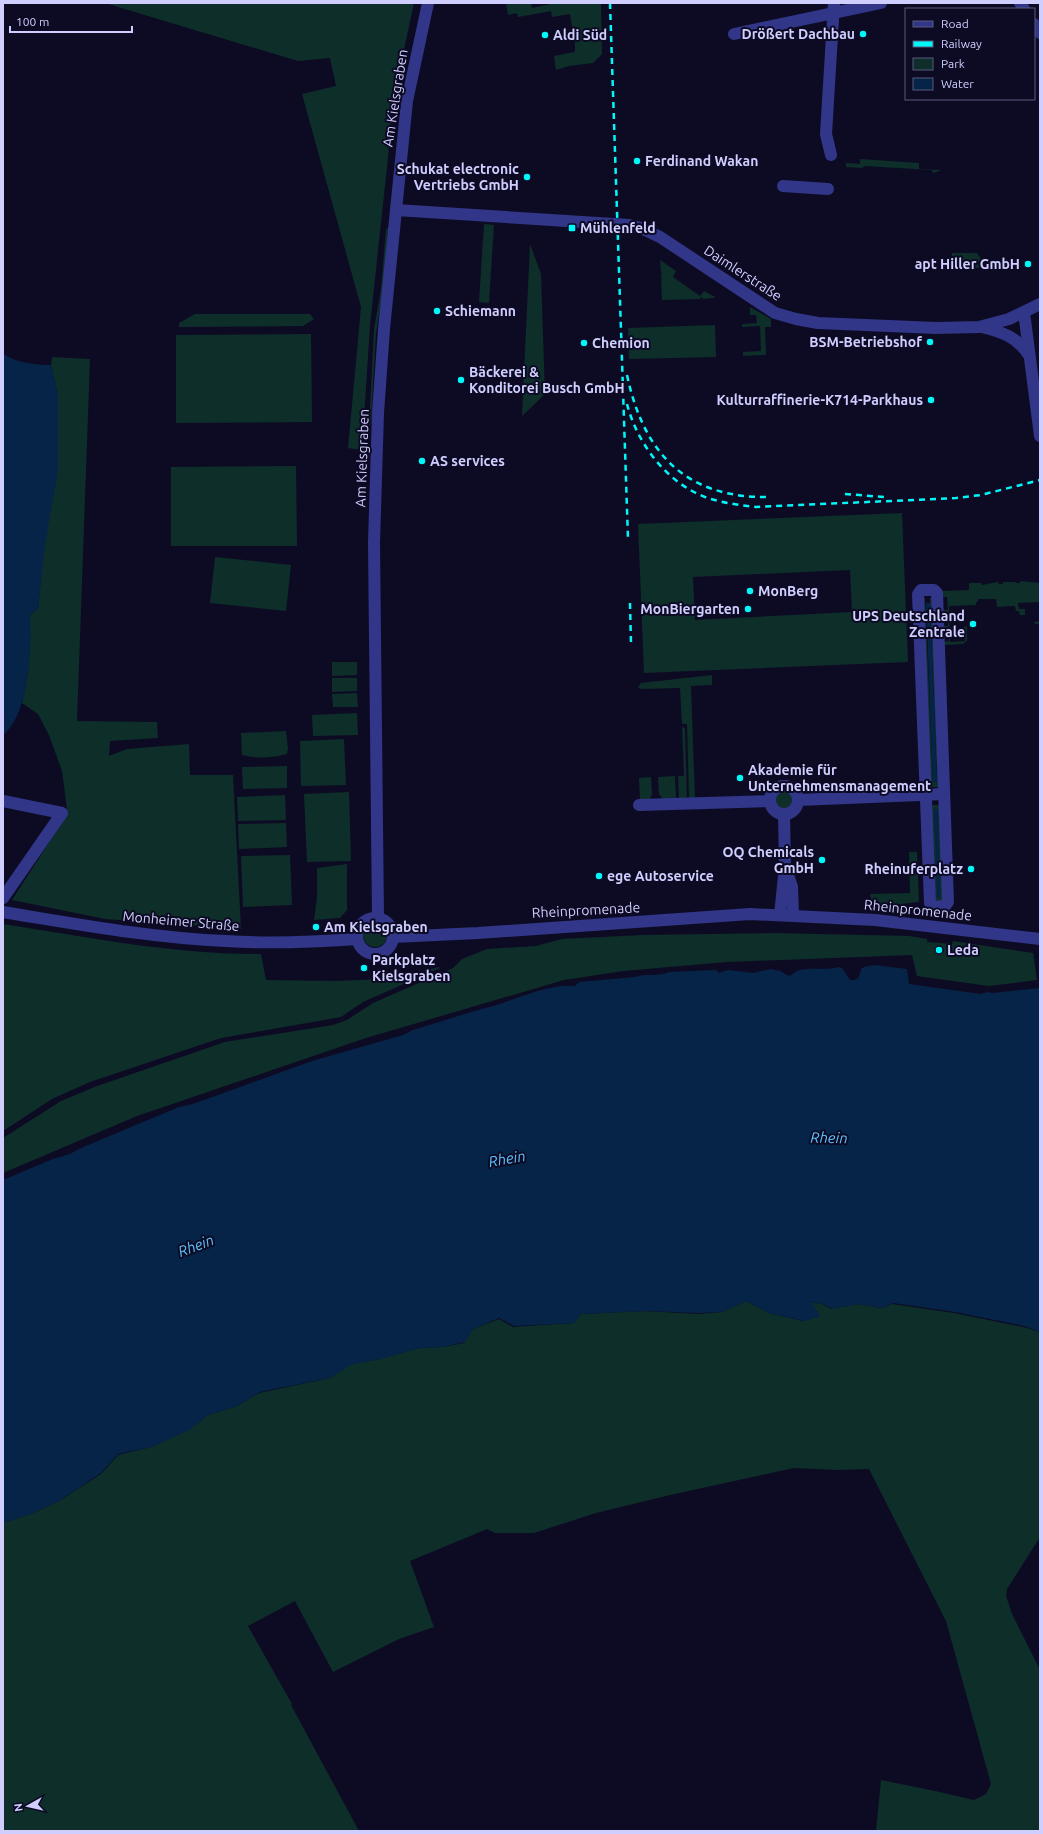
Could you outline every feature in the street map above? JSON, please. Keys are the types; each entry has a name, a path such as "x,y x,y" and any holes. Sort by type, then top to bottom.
{"street":[{"name":"Am Kielsgraben","path":"378,917 374,520 384,329 407,101 428,3"},
{"path":"734,34 834,9 881,3"},
{"path":"831,155 826,134 834,9"},
{"path":"783,186 828,189"},
{"name":"Daimlerstraße","path":"396,210 618,224 641,228 656,235 751,298 775,312 796,320 818,323 936,328 979,326 1004,320 1040,304"},
{"path":"1024,312 1040,436"},
{"name":"Daimlerstraße","path":"979,326 1004,333 1014,338 1022,344 1029,356"},
{"name":"Rheinpromenade","path":"921,590 934,590 937,593 944,794 948,902 945,906 933,907 930,903 918,594 921,590"},
{"path":"782,786 787,786 794,791 798,800 792,811 784,814 780,814 773,809 770,801 774,790 782,786"},
{"path":"798,800 944,794"},
{"path":"3,801 62,813 3,898"},
{"path":"639,805 770,801"},
{"path":"780,915 785,866 784,814"},
{"path":"785,866 792,887 793,915"},
{"name":"Monheimer Straße","path":"3,912 108,930 226,942 298,942 357,939"},
{"name":"Rheinpromenade","path":"394,937 695,919 726,915 793,915 875,920 1040,939"},
{"path":"378,917 390,924 394,937 385,951 374,954 363,949 357,939 360,926 365,921 378,917"}],"green space":[{"path":"105,3 414,3 391,110 388,158 370,325 362,450 348,448 361,307 302,94 336,86 330,58 298,61"},
{"path":"506,3 531,3 532,8 555,3 601,3 602,54 593,63 569,66 556,70 554,56 575,52 570,14 552,17 551,11 518,17 517,13 508,15"},
{"path":"860,159 919,163 919,169 941,170 934,173 931,170 865,166 862,168 846,167 846,163 860,164"},
{"path":"484,224 494,225 489,303 479,302"},
{"path":"388,228 383,289 376,334 371,422 369,427 374,329 381,289 386,229"},
{"path":"530,244 541,274 545,394 522,416"},
{"path":"952,253 977,253 987,268 952,268"},
{"path":"660,260 676,271 673,277 700,296 704,291 715,297 703,299 701,297 700,299 662,300 662,273"},
{"path":"750,307 771,319 771,327 765,327 766,355 743,356 743,352 761,351 760,326 742,327 742,324 757,323 756,315 750,315"},
{"path":"195,314 310,314 314,319 303,326 179,327 179,323"},
{"path":"715,325 716,357 629,359 628,328"},
{"path":"311,334 312,422 176,423 176,335"},
{"path":"52,357 90,359 77,721 157,722 158,738 110,741 109,756 127,749 189,744 190,775 233,775 241,929 105,919 12,900 57,830 67,809 62,771 49,735 38,714 22,703 28,673 30,615 38,609 58,396 51,365"},
{"path":"296,466 297,546 171,546 171,467"},
{"path":"902,513 908,662 644,673 638,524","holes":["850,570 852,612 695,620 693,577"]},
{"path":"215,557 291,565 286,611 210,603"},
{"path":"1020,581 1040,583 1040,621 1039,602 1018,603 1019,609 1025,609 1025,615 1020,615 1019,611 1016,611 1015,606 997,607 996,599 978,599 976,605 949,606 950,642 965,641 964,627 967,626 967,641 963,644 944,645 943,642 949,641 948,628 942,628 942,626 948,626 948,613 942,613 941,610 948,610 947,597 941,597 941,591 969,590 969,583 981,583 982,585 998,582 999,584 1003,584 1003,582 1020,583"},
{"path":"925,598 933,782 937,782 930,603 930,598 933,598 940,787 930,787 923,599"},
{"path":"1040,621 1040,624 1035,624 1034,622"},
{"path":"332,662 357,662 357,675 332,676"},
{"path":"712,675 712,685 691,686 695,798 689,798 687,724 682,724 680,688 641,689 638,687 641,683"},
{"path":"332,678 357,678 357,691 332,692"},
{"path":"357,693 358,707 333,707 332,694"},
{"path":"357,713 358,735 313,736 312,715"},
{"path":"682,727 685,728 687,798 679,798 678,776 684,776"},
{"path":"286,731 288,748 287,754 264,758 242,755 241,733"},
{"path":"344,739 346,785 301,786 300,741"},
{"path":"287,766 287,788 243,789 242,767"},
{"path":"675,776 676,798 663,799 659,794 658,777"},
{"path":"651,777 652,795 649,800 640,800 639,778"},
{"path":"780,791 788,791 793,796 791,807 788,809 780,809 775,804 775,796"},
{"path":"349,792 351,861 307,862 304,794"},
{"path":"285,795 286,820 238,821 237,797"},
{"path":"931,805 940,805 945,901 934,902"},
{"path":"286,823 287,847 239,849 238,824"},
{"path":"909,852 917,852 919,902 885,905 873,903 867,900 871,899 870,894 910,893"},
{"path":"290,855 292,905 243,907 241,856"},
{"path":"347,864 347,910 340,918 314,920 317,897 317,868"},
{"path":"375,923 384,926 387,935 384,944 375,947 366,944 363,935 366,926"},
{"path":"3,924 132,944 196,952 261,954 266,980 337,981 404,978 438,967 440,968 363,1002 341,1017 221,1038 90,1082 52,1099 3,1131"},
{"path":"773,933 909,936 927,939 927,942 952,944 953,941 1033,953 1037,980 989,986 917,976 912,955 727,962 623,971 564,980 366,1038 137,1116 3,1173 3,1138 61,1101 97,1086 225,1042 333,1025 347,1020 373,1003 453,968 462,959 487,949 536,946 562,939 642,935"},
{"path":"746,1301 769,1313 803,1321 819,1316 810,1302 822,1304 831,1309 857,1304 882,1308 892,1304 954,1313 1023,1327 1040,1332 1040,1537 1007,1589 1006,1596 1012,1614 1040,1670 1040,1831 876,1831 881,1780 974,1800 986,1794 991,1784 946,1621 869,1469 837,1470 794,1468 596,1513 534,1533 495,1533 487,1529 410,1561 434,1627 399,1639 333,1672 295,1601 248,1626 292,1704 291,1705 359,1831 3,1831 3,1523 33,1513 59,1501 101,1474 118,1455 151,1447 188,1430 208,1415 237,1406 259,1393 330,1378 351,1364 379,1359 420,1348 443,1347 464,1343 473,1329 499,1319 513,1327 573,1323 581,1314 645,1311 699,1314 722,1312"}],"water":[{"path":"3,353 19,361 33,364 51,365 58,396 58,471 45,544 38,609 30,615 30,644 27,680 18,712 12,725 3,735"},
{"path":"926,603 930,603 937,782 933,782"},
{"path":"934,809 938,809 940,898 937,898"},
{"name":"Rhein","path":"874,965 907,969 909,984 981,994 987,992 993,993 1040,988 1040,1332 1024,1326 955,1312 893,1303 882,1308 857,1304 832,1309 823,1304 811,1302 820,1316 804,1321 769,1313 746,1301 722,1312 699,1313 646,1311 581,1314 574,1323 514,1326 499,1318 473,1329 465,1342 443,1347 420,1348 380,1359 352,1364 330,1378 260,1392 237,1406 208,1415 189,1430 151,1447 118,1454 101,1473 59,1501 33,1513 3,1523 3,1180 53,1159 70,1154 179,1107 193,1104 312,1061 403,1035 413,1030 553,987 575,986 579,982 635,977 669,972 716,970 719,973 728,970 753,973 771,969 780,971 789,976 800,970 829,969 839,967 842,968 850,980 855,980 858,978 861,969"}],"railway":[{"path":"610,3 628,539"},
{"path":"627,375 635,403 645,428 658,449 674,467 693,480 715,490 741,496 771,497"},
{"path":"627,404 638,433 646,447 655,460 666,471 678,482 691,490 705,497 730,504 756,507 956,498 981,495 1040,480"},
{"path":"845,494 884,497"},
{"path":"630,603 631,644"}],"place":[{"name":"Drößert Dachbau","path":"863,34"},
{"name":"Aldi Süd","path":"545,35"},
{"name":"Ferdinand Wakan","path":"637,161"},
{"name":"Schukat electronic Vertriebs GmbH","path":"527,177"},
{"name":"Mühlenfeld","path":"572,228"},
{"name":"apt Hiller GmbH","path":"1028,264"},
{"name":"Schiemann","path":"437,311"},
{"name":"BSM-Betriebshof","path":"930,342"},
{"name":"Chemion","path":"584,343"},
{"name":"Bäckerei & Konditorei Busch GmbH","path":"461,380"},
{"name":"Kulturraffinerie-K714-Parkhaus","path":"931,400"},
{"name":"AS services","path":"422,461"},
{"name":"MonBerg","path":"750,591"},
{"name":"MonBiergarten","path":"748,609"},
{"name":"UPS Deutschland Zentrale","path":"973,624"},
{"name":"Akademie für Unternehmensmanagement","path":"740,778"},
{"name":"OQ Chemicals GmbH","path":"822,860"},
{"name":"Rheinuferplatz","path":"971,869"},
{"name":"ege Autoservice","path":"599,876"},
{"name":"Am Kielsgraben","path":"316,927"},
{"name":"Leda","path":"939,950"},
{"name":"Parkplatz Kielsgraben","path":"364,968"}]}
